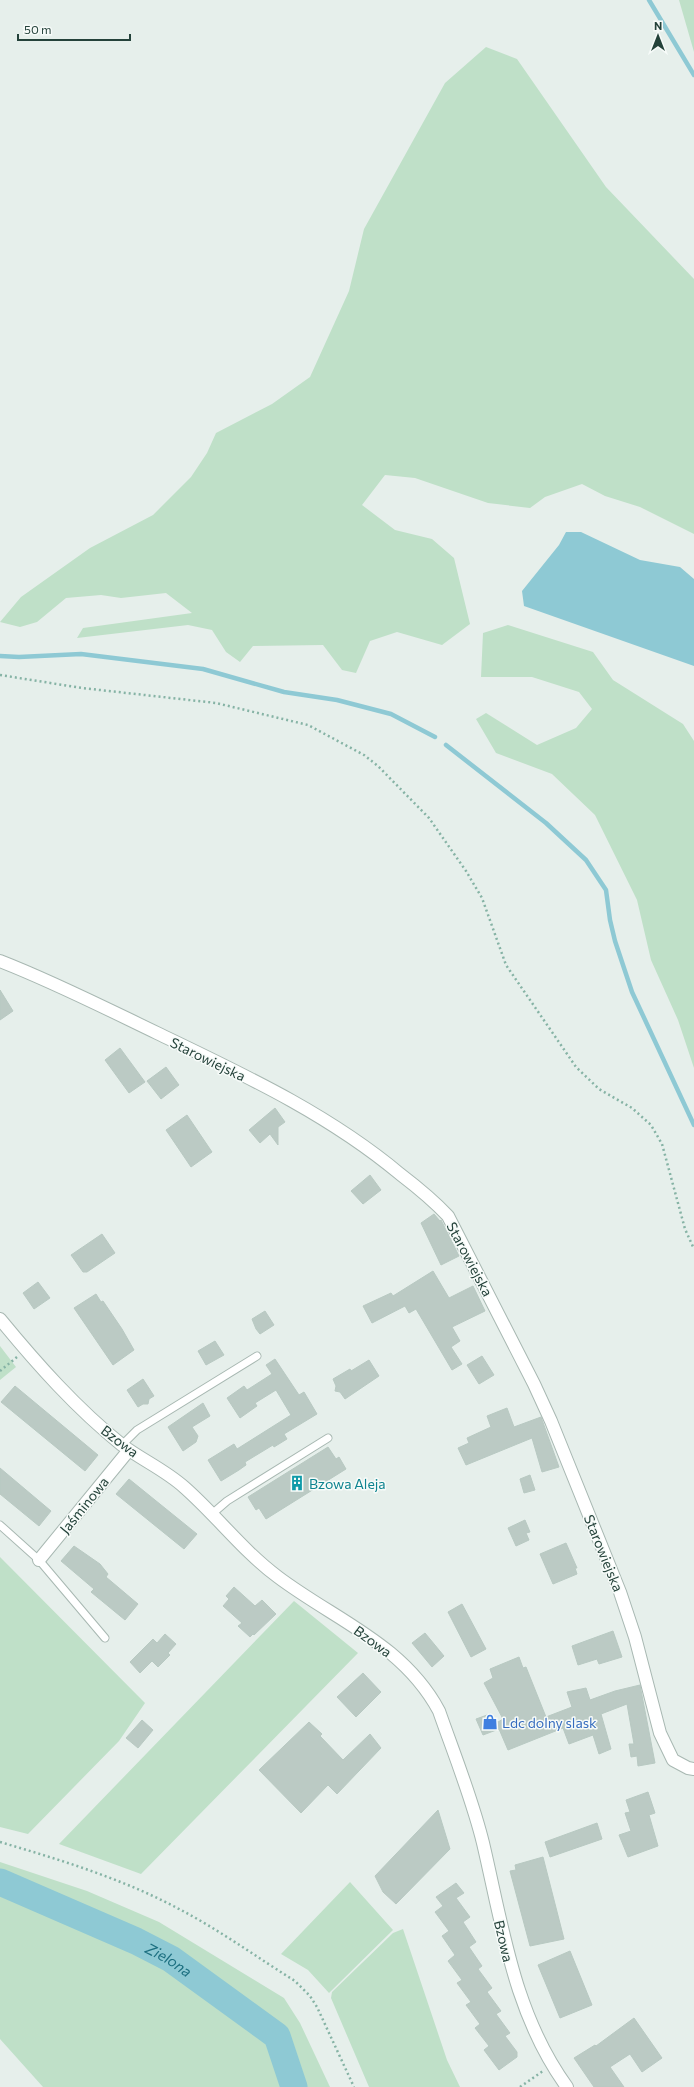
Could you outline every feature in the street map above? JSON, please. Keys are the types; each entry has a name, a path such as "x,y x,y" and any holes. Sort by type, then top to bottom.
{"street":[{"name":"Starowiejska","path":"0,961 40,976 212,1060 312,1111 379,1156 434,1201 448,1216 534,1384 551,1421 620,1592 635,1637 660,1733 673,1760 688,1768 694,1769"},
{"name":"Bzowa","path":"0,1319 26,1350 81,1409 125,1447 157,1467 184,1487 240,1544 277,1577 329,1612 364,1632 392,1654 420,1681 439,1710 475,1813 510,1968 534,2031 566,2087"},
{"name":"Jaśminowa","path":"39,1560 125,1447"}],"lane":[{"path":"125,1447 137,1430 257,1356"},
{"path":"212,1514 227,1501 328,1438"},
{"path":"0,1525 39,1560 106,1638"}],"path":[{"path":"0,676 82,688 216,703 247,710 308,725 364,755 378,766 429,818 466,871 482,898 506,964 576,1067 599,1089 632,1108 652,1125 662,1144 685,1229 694,1249"},
{"path":"0,1371 26,1350"},
{"path":"0,1842 90,1870 160,1899 181,1910 295,1981 310,1996 317,2007 354,2087"},
{"path":"520,2087 552,2064"}],"green space":[{"path":"679,0 694,0 694,52"},
{"path":"486,47 517,59 606,187 694,279 694,534 640,507 605,496 582,484 545,497 530,508 488,503 415,478 385,475 362,505 395,530 432,539 454,558 470,624 442,645 397,632 370,641 356,673 342,670 323,645 253,646 240,662 226,652 212,630 188,625 77,638 83,628 192,613 166,593 121,598 101,595 66,598 37,622 20,627 0,622 21,597 90,548 153,515 191,477 207,453 216,433 272,404 310,377 349,291 364,229 445,83"},
{"path":"508,625 593,652 613,680 683,724 694,741 694,1068 678,1020 651,960 637,900 595,815 552,774 496,753 476,719 486,713 537,745 576,728 592,709 579,692 532,677 481,677 483,633"},
{"path":"0,1346 16,1367 0,1380"},
{"path":"0,1557 145,1703 119,1741 28,1834 0,1827"},
{"path":"294,1601 358,1653 141,1874 59,1844"},
{"path":"0,1862 87,1891 159,1922 284,1998 300,2023 330,2087 43,2087 0,2039"},
{"path":"350,1882 393,1930 329,1993 308,1970 281,1954"},
{"path":"403,1929 447,2060 460,2087 369,2087 331,1998 332,1992 393,1933"}],"water":[{"path":"566,532 581,532 640,560 680,567 694,579 694,666 524,606 522,591 559,545"}],"building":[{"path":"0,990 13,1011 0,1020"},
{"path":"120,1048 145,1082 129,1093 105,1060"},
{"path":"166,1067 179,1085 161,1099 147,1081"},
{"path":"275,1108 285,1122 278,1127 278,1145 270,1134 260,1143 249,1130"},
{"path":"187,1115 212,1152 191,1167 166,1130"},
{"path":"370,1175 381,1190 363,1204 351,1191"},
{"path":"434,1214 440,1221 441,1220 459,1256 441,1265 421,1223"},
{"path":"102,1234 115,1253 87,1272 83,1272 71,1255"},
{"path":"433,1271 449,1298 473,1286 485,1311 452,1327 460,1341 451,1347 462,1364 452,1370 416,1309 409,1313 405,1306 372,1323 363,1306 391,1293 393,1296"},
{"path":"38,1282 50,1298 34,1309 23,1293"},
{"path":"96,1294 101,1302 103,1301 122,1329 134,1350 113,1365 74,1308"},
{"path":"265,1311 274,1325 260,1334 252,1319"},
{"path":"215,1341 224,1355 206,1365 198,1351"},
{"path":"482,1356 494,1375 479,1384 467,1365"},
{"path":"275,1359 299,1395 304,1392 317,1414 284,1434 287,1439 274,1447 273,1445 245,1462 246,1465 221,1481 208,1460 234,1444 237,1449 291,1415 276,1390 255,1403 257,1406 240,1418 227,1398 244,1386 247,1390 272,1374 266,1365"},
{"path":"369,1360 379,1376 345,1399 340,1392 335,1391 336,1386 333,1379 350,1369 351,1371"},
{"path":"143,1379 154,1396 149,1399 148,1404 143,1404 138,1407 127,1390"},
{"path":"15,1386 98,1455 85,1471 1,1402"},
{"path":"203,1403 210,1416 192,1427 198,1436 196,1442 183,1451 168,1427"},
{"path":"507,1408 514,1427 541,1417 559,1467 542,1472 532,1438 466,1465 458,1448 469,1443 467,1438 491,1427 487,1416"},
{"name":"Bzowa Aleja","path":"328,1447 336,1459 339,1457 346,1469 266,1519 259,1508 256,1510 248,1497"},
{"path":"0,1468 51,1511 39,1526 0,1494"},
{"path":"530,1475 535,1490 524,1493 520,1479"},
{"path":"129,1479 197,1534 184,1549 116,1494"},
{"path":"525,1520 530,1532 526,1533 529,1540 516,1546 508,1528"},
{"path":"566,1543 577,1568 575,1568 577,1574 553,1584 540,1554"},
{"path":"74,1546 100,1564 108,1574 106,1577 138,1604 125,1620 91,1592 94,1589 61,1561"},
{"path":"234,1587 255,1606 262,1600 276,1614 250,1637 238,1626 242,1623 223,1606 229,1599 226,1596"},
{"path":"462,1604 486,1649 471,1657 448,1612"},
{"path":"613,1631 622,1657 599,1664 597,1659 578,1665 572,1646"},
{"path":"425,1633 444,1656 432,1667 412,1643"},
{"path":"165,1634 176,1644 168,1653 170,1655 158,1667 152,1661 140,1673 130,1662 153,1639 157,1643"},
{"path":"519,1657 523,1668 526,1667 546,1717 572,1707 567,1692 586,1688 590,1700 615,1691 640,1685 655,1763 638,1766 637,1756 631,1757 629,1744 634,1744 627,1704 601,1714 611,1749 599,1754 593,1735 569,1744 563,1728 508,1750 499,1729 483,1735 476,1719 490,1714 498,1722 503,1719 484,1683 493,1678 490,1669"},
{"path":"363,1673 381,1692 356,1717 337,1697"},
{"path":"142,1720 153,1730 138,1748 126,1738"},
{"path":"309,1722 322,1734 320,1736 343,1760 370,1734 381,1748 337,1794 328,1785 301,1813 259,1770"},
{"path":"648,1792 655,1813 649,1815 658,1846 628,1857 619,1835 631,1831 625,1813 630,1812 626,1800"},
{"path":"438,1810 450,1849 396,1904 383,1892 375,1876"},
{"path":"597,1823 602,1839 550,1857 545,1842"},
{"path":"543,1857 564,1939 530,1946 510,1871 516,1870 515,1865"},
{"path":"456,1883 464,1893 456,1898 470,1917 463,1922 476,1942 469,1947 482,1966 478,1969 492,1988 487,1992 501,2011 496,2014 510,2033 505,2036 517,2052 517,2057 499,2070 484,2050 489,2046 475,2028 480,2024 466,2005 471,2002 457,1983 462,1980 448,1961 455,1955 442,1936 449,1931 435,1912 443,1906 436,1897"},
{"path":"570,1951 592,2005 560,2018 538,1965"},
{"path":"634,2018 662,2058 642,2072 630,2054 610,2067 624,2087 594,2087 574,2058 595,2045 596,2046"}],"waterway":[{"path":"649,0 694,75"},
{"path":"0,656 19,657 81,654 203,669 284,692 337,700 391,714 435,737"},
{"path":"446,745 546,823 586,860 606,890 610,920 615,941 632,992 694,1125"},
{"name":"Zielona","path":"0,1882 136,1941 171,1959 277,2036 294,2087"}],"place":[{"name":"Bzowa Aleja","path":"297,1483"},
{"name":"Ldc dolny slask","path":"490,1722"}]}
